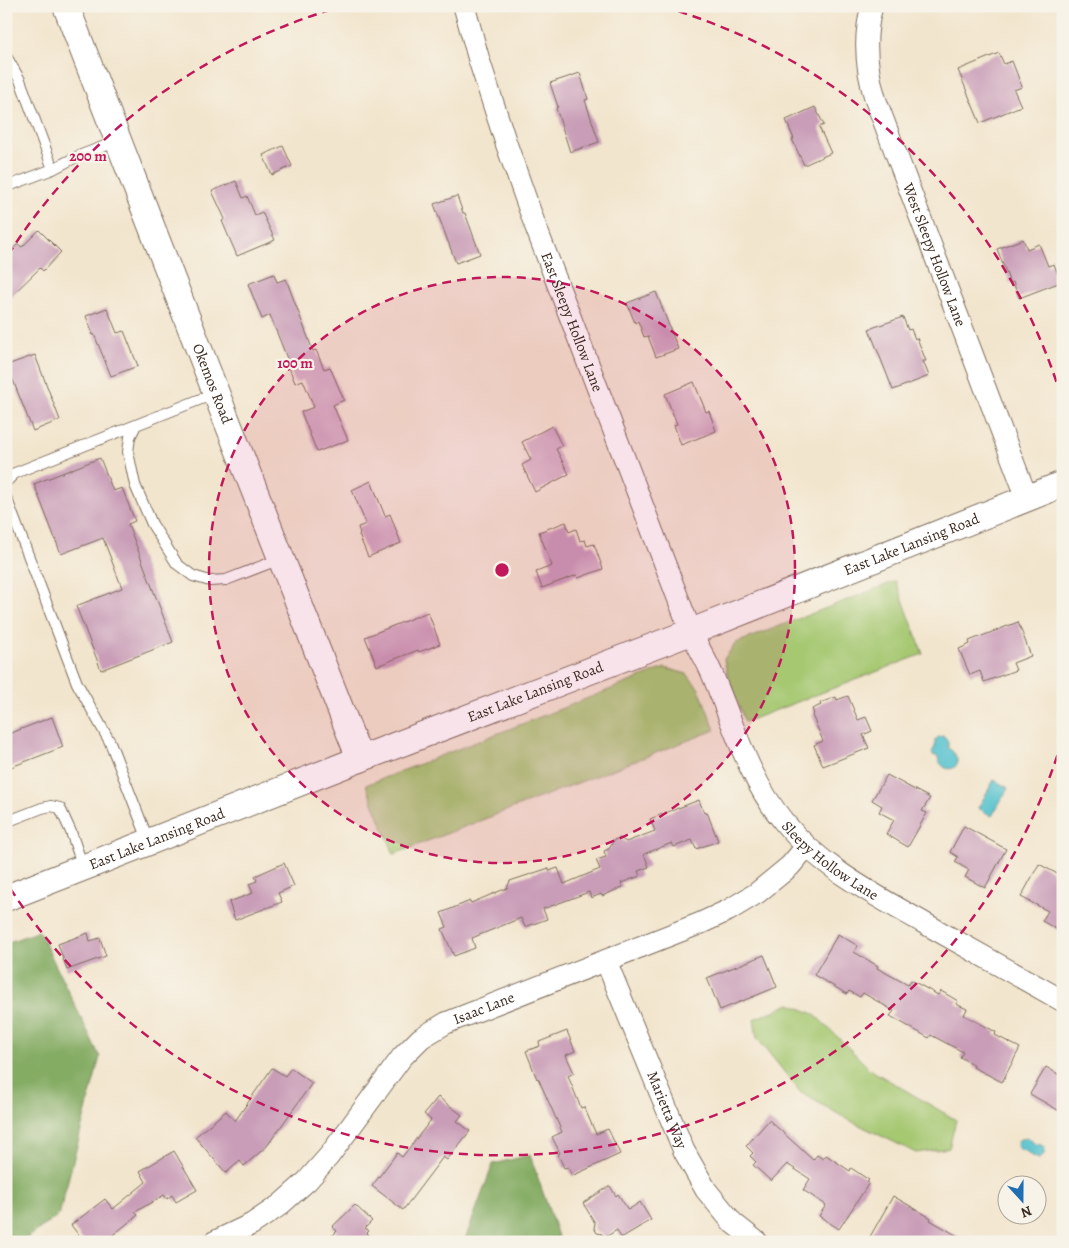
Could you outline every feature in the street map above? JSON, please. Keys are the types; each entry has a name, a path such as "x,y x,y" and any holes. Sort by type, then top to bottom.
{"street":[{"name":"Okemos Road","path":"66,6 360,759"},
{"name":"East Sleepy Hollow Lane","path":"464,6 479,60 534,225 691,632"},
{"name":"West Sleepy Hollow Lane","path":"872,6 867,28 866,47 870,84 1027,498"},
{"name":"East Lake Lansing Road","path":"6,898 691,632 1063,484"},
{"name":"Sleepy Hollow Lane","path":"691,632 713,674 759,786 783,822 806,847 841,874 880,898 1063,1001"},
{"name":"Isaac Lane","path":"214,1242 252,1224 307,1181 330,1156 402,1057 421,1038 446,1023 606,961 729,910 757,893 790,866 806,847"},
{"name":"Marietta Way","path":"606,961 684,1151 706,1190 733,1223 757,1242"}],"lane":[{"path":"6,56 20,80 53,169"},
{"path":"6,187 118,141"},
{"path":"6,482 15,473 216,393"},
{"path":"136,425 130,437 128,452 135,485 152,524 177,564 193,576 210,581 226,580 281,558"},
{"path":"6,497 76,683 110,742 149,842"},
{"path":"6,822 42,808 51,806 60,808 71,832 83,868"}],"green space":[{"path":"896,581 923,654 745,722 728,677 724,659 736,643"},
{"path":"665,668 687,674 699,689 715,730 394,854 366,785"},
{"path":"39,931 100,1057 59,1215 21,1242 6,1242 6,943"},
{"path":"790,1004 814,1014 871,1070 956,1120 949,1148 916,1153 849,1120 801,1093 757,1038 754,1019"},
{"path":"530,1155 560,1242 464,1242 493,1164"}],"water":[{"path":"942,736 946,738 948,747 956,757 956,765 951,769 943,766 938,757 933,755 932,752 935,747 935,740"},
{"path":"994,780 1008,788 992,816 978,808"},
{"path":"1026,1137 1034,1144 1044,1147 1045,1152 1042,1157 1039,1159 1017,1146 1019,1140"}],"building":[{"path":"999,53 1004,64 1012,61 1022,87 1014,90 1021,106 980,123 958,70"},
{"path":"580,73 588,99 585,100 599,142 570,152 550,83"},
{"path":"815,107 824,125 819,127 831,153 804,165 786,120"},
{"path":"283,146 292,166 272,175 263,155"},
{"path":"236,181 243,198 247,196 255,215 262,212 275,240 237,256 222,221 225,219 212,191"},
{"path":"457,196 480,254 456,263 434,204"},
{"path":"39,230 61,252 43,271 40,268 6,301 6,255 18,244 22,247"},
{"path":"1023,239 1027,249 1039,244 1048,266 1054,264 1061,282 1019,298 1013,282 1010,283 997,249"},
{"path":"274,274 277,282 286,279 313,351 316,350 324,369 330,367 344,400 333,405 348,440 317,452 301,412 314,407 303,380 295,383 270,315 262,319 248,284"},
{"path":"656,292 678,349 656,357 648,336 644,337 638,321 635,323 627,303"},
{"path":"107,308 117,333 124,331 138,366 111,376 86,316"},
{"path":"903,317 908,330 911,329 915,339 917,338 926,361 923,361 929,376 893,390 869,329"},
{"path":"35,355 60,420 33,431 7,365"},
{"path":"694,382 706,412 709,411 716,431 681,445 674,425 677,424 665,394"},
{"path":"552,426 562,446 556,449 569,474 535,492 522,465 531,460 522,442"},
{"path":"100,458 113,491 122,488 135,521 128,524 173,642 101,670 76,606 122,588 103,538 61,554 34,484"},
{"path":"371,481 385,516 390,514 401,543 368,557 359,535 358,527 366,524 352,490"},
{"path":"566,522 569,532 576,529 580,541 585,540 587,546 594,544 603,569 578,578 577,575 542,588 536,572 552,566 539,532"},
{"path":"428,612 440,644 419,652 418,650 377,666 365,637"},
{"path":"1018,622 1031,656 1013,663 1016,670 984,682 980,671 970,675 959,649 970,644 969,641"},
{"path":"848,696 858,720 866,717 872,731 863,735 869,748 823,766 814,745 823,741 812,715 814,714 812,709 821,705 820,703 836,697 837,700"},
{"path":"52,717 63,747 6,769 6,735"},
{"path":"887,775 930,798 922,811 927,813 908,847 886,834 894,820 879,812 882,806 872,800"},
{"path":"699,800 704,813 707,812 718,841 696,849 692,840 674,847 672,843 644,854 649,867 638,871 640,876 621,883 623,887 602,896 601,894 591,898 589,892 543,909 547,919 525,927 521,918 472,938 475,948 454,956 442,929 447,927 441,913 507,888 510,881 549,868 549,871 558,868 564,884 600,869 596,860 606,857 604,851 609,849 614,840 620,838 626,842 655,831 650,819"},
{"path":"964,826 1006,849 985,888 965,877 969,870 955,862 958,857 950,852"},
{"path":"284,863 294,886 278,893 282,902 235,920 229,902 253,893 249,884 257,881 255,876"},
{"path":"1039,864 1063,877 1063,933 1042,921 1048,911 1021,897"},
{"path":"88,933 90,941 100,938 106,956 67,970 58,944"},
{"path":"838,934 858,946 854,952 878,966 877,968 908,985 911,980 938,995 941,991 958,1001 956,1004 967,1009 964,1015 996,1032 995,1035 1020,1048 1002,1082 973,1067 974,1065 960,1057 963,1052 931,1035 929,1038 890,1016 894,1011 863,993 860,997 849,991 847,994 814,975"},
{"path":"764,955 777,987 720,1010 707,978"},
{"path":"567,1031 575,1051 566,1055 574,1073 568,1076 581,1108 584,1107 596,1134 608,1129 620,1154 572,1176 568,1167 564,1168 558,1154 560,1153 552,1137 562,1132 526,1051 540,1046 539,1042"},
{"path":"1046,1067 1063,1077 1063,1113 1030,1094"},
{"path":"272,1068 285,1076 291,1068 312,1083 267,1146 244,1166 240,1161 226,1173 195,1137 226,1111 235,1121"},
{"path":"438,1097 462,1115 457,1121 470,1131 447,1160 443,1157 403,1210 372,1186 397,1153 402,1157 431,1120 424,1114"},
{"path":"769,1120 813,1160 817,1155 823,1159 826,1155 850,1171 851,1168 869,1180 867,1182 869,1183 839,1229 819,1216 826,1205 803,1190 810,1179 787,1164 771,1181 753,1165 756,1162 750,1156 753,1153 746,1146"},
{"path":"174,1151 197,1190 176,1202 172,1195 167,1199 164,1195 135,1212 138,1215 104,1242 84,1242 71,1225 105,1199 113,1209 146,1182 140,1171"},
{"path":"610,1186 616,1196 618,1194 628,1210 640,1202 651,1220 621,1238 617,1230 604,1238 602,1234 597,1233 594,1228 595,1223 583,1203"},
{"path":"893,1196 931,1218 930,1220 968,1242 867,1242"},
{"path":"355,1205 372,1221 365,1228 369,1231 367,1233 375,1242 326,1242 337,1231 332,1227"}]}
